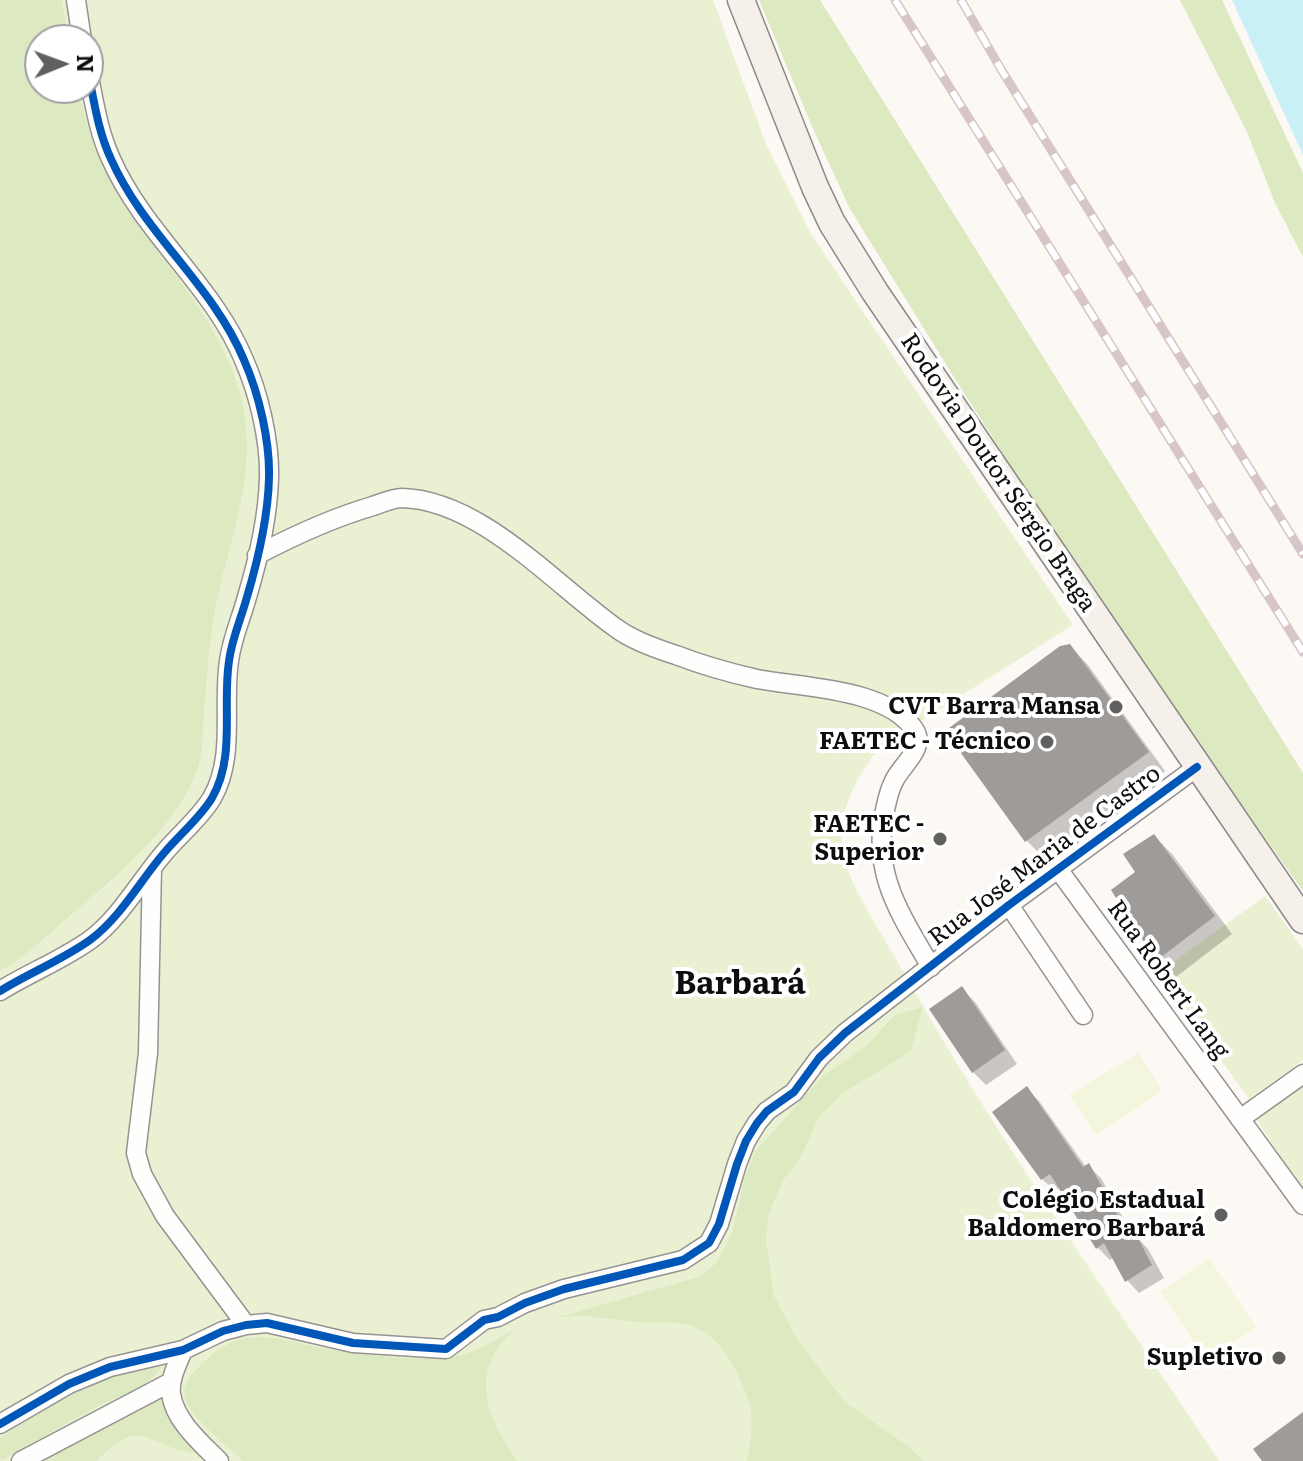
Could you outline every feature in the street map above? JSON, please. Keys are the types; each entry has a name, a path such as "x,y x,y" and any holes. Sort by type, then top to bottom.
{"main road":[{"name":"Rodovia Doutor Sérgio Braga","path":"741,0 798,150 832,223 875,292 1303,920"}],"street":[{"path":"76,0 80,24"},
{"path":"0,991 92,939 211,798 222,770 227,743 228,664 257,555 269,477 263,427 246,363 228,324 150,224 111,160 94,104"},
{"path":"257,555 307,528 359,510 400,498 434,503 488,527 618,630 676,655 740,674 861,696 891,707 918,737 914,752 893,782 885,810 881,840 883,868 893,901 925,972"},
{"name":"Rua José Maria de Castro","path":"246,1325 267,1323 353,1343 446,1349 484,1320 498,1317 525,1303 564,1289 683,1260 694,1254 709,1243 719,1224 737,1164 757,1123 767,1111 794,1092 819,1058 845,1033 1009,905 1197,767"},
{"path":"0,1424 69,1384 135,1360 183,1350 223,1331 246,1325 165,1216 142,1174 136,1153 148,1053 152,868"},
{"name":"Rua Robert Lang","path":"1058,869 1302,1202"},
{"path":"1009,905 1083,1015"},
{"path":"1240,1119 1303,1074"},
{"path":"183,1350 171,1382 171,1394 184,1422 202,1446 219,1461"},
{"path":"21,1461 171,1382"}],"green space":[{"path":"0,0 62,0 66,24 24,24 24,104 82,104 94,143 117,194 191,296 214,332 233,372 243,407 247,440 246,472 212,632 202,746 195,776 170,818 137,856 32,949 0,971"},
{"path":"62,0 713,0 766,144 811,234 1073,625 880,747 856,783 845,810 842,838 846,866 869,913 977,1096 1219,1461 0,1461 0,971 32,949 137,856 170,818 195,776 202,746 212,632 246,472 247,440 243,407 224,352 203,314 117,194 88,125 82,104 104,104 104,24 66,24"},
{"path":"759,0 820,0 1303,773 1303,891 1111,622 850,209"},
{"path":"1180,0 1222,0 1303,173 1303,257 1275,203 1247,132"},
{"path":"1265,896 1303,949 1303,1060 1249,1099 1158,973"},
{"path":"923,1007 911,1051 840,1095 819,1117 801,1157 783,1180 769,1213 766,1240 774,1296 798,1341 846,1403 908,1446 924,1461 747,1461 752,1426 750,1406 732,1363 710,1336 693,1326 675,1323 584,1316 556,1318 698,1277 714,1265 733,1230 745,1177 756,1151 823,1076 866,1046 895,1015"},
{"path":"1139,1053 1162,1091 1096,1135 1069,1095"},
{"path":"1303,1084 1303,1189 1301,1191 1256,1118"},
{"path":"1209,1258 1256,1327 1207,1361 1160,1292"},
{"path":"515,1329 494,1354 486,1382 495,1423 517,1461 243,1461 192,1411 184,1394 190,1376 215,1352 232,1342 249,1338 265,1337 367,1355 425,1358 470,1352"},
{"path":"145,1367 162,1367 141,1386 0,1461 0,1438 88,1388"},
{"path":"164,1396 183,1437 195,1453 144,1436 135,1436 112,1447 96,1461 41,1461 66,1445"}],"water":[{"path":"1232,0 1303,0 1303,155"}],"building":[{"name":"FAETEC - Técnico","path":"1070,644 1149,752 1025,842 945,731 1060,646"},
{"path":"1154,834 1215,916 1156,961 1111,890 1135,872 1123,854"},
{"path":"962,986 1005,1050 972,1073 929,1009"},
{"path":"1027,1086 1083,1167 1089,1163 1130,1238 1136,1234 1152,1265 1125,1282 1104,1243 1096,1249 1050,1174 1041,1180 992,1112"},
{"path":"1303,1412 1303,1461 1262,1461 1253,1449"}],"railway":[{"path":"895,0 1303,652"},
{"path":"961,0 1002,71 1303,554"}],"cycle path":[{"path":"0,991 68,954 101,931 212,798 224,765 230,653 259,553 268,493 269,464 265,433 259,403 244,360 215,308 141,212 125,186 103,138 95,104"},
{"path":"0,1424 69,1384 110,1367 183,1350 223,1331 246,1325 267,1323 353,1343 446,1349 484,1320 498,1317 525,1303 564,1289 683,1260 709,1243 719,1224 746,1141 757,1123 767,1111 794,1092 819,1058 845,1033 1009,905 1197,767"}],"place":[{"name":"CVT Barra Mansa","path":"1116,707"},
{"name":"FAETEC - Técnico","path":"1047,742"},
{"name":"FAETEC - Superior","path":"940,839"},
{"name":"Colégio Estadual Baldomero Barbará","path":"1221,1215"},
{"name":"Supletivo","path":"1279,1358"}],"district":[{"name":"Barbará","path":"740,985"}]}
